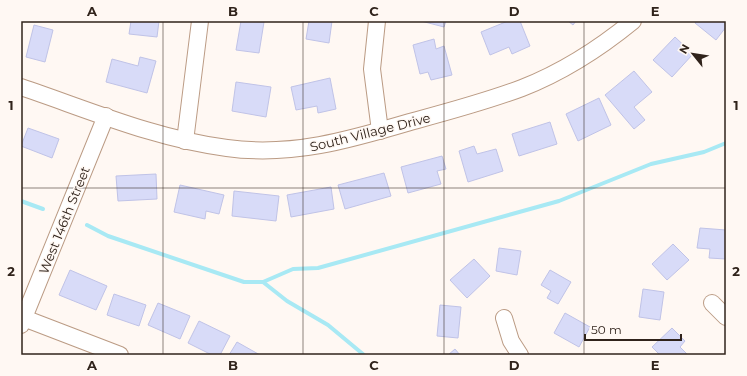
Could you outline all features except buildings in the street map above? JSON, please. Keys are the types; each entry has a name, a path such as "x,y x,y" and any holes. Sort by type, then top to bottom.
{"street":[{"path":"185,141 200,21"},
{"path":"377,21 372,68 380,131"},
{"name":"South Village Drive","path":"21,87 156,134 185,141 227,148 278,150 328,145 488,100 523,88 561,70 595,50 633,21"},
{"name":"West 146th Street","path":"22,320 106,116"},
{"path":"712,303 726,317"},
{"path":"504,318 511,341 520,355"},
{"path":"22,320 120,355"}],"waterway":[{"path":"87,225 108,236 244,282 263,282 293,269 318,268 559,201 651,164 704,152 726,143"},
{"path":"21,201 43,209"},
{"path":"263,282 287,301 328,325 364,355"}]}
